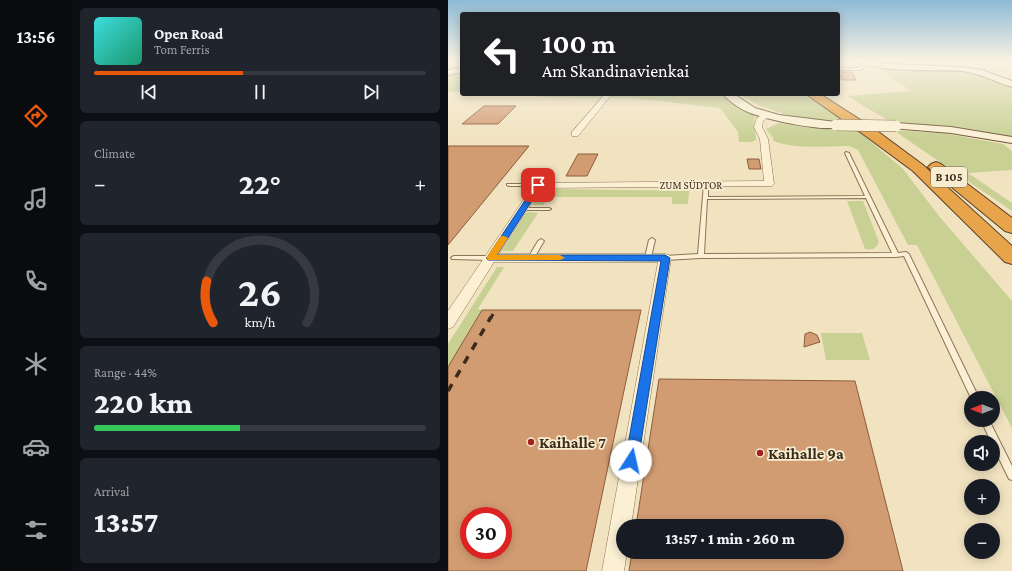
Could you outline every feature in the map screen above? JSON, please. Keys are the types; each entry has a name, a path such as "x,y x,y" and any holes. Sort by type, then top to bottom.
{"highway":[{"name":"B 105","path":"815,96 868,131 918,168 1012,257"},
{"name":"B 105","path":"829,96 901,142 1012,227"}],"street":[{"path":"576,134 608,96"},
{"path":"730,96 743,106 767,115 799,122 951,130 1012,140"},
{"name":"ZUM SÜDTOR","path":"538,185 769,184 764,139 758,127 760,120 767,115"},
{"path":"448,323 538,185"},
{"path":"491,258 665,258 613,571"}],"lane":[{"path":"847,153 896,255"},
{"path":"509,185 538,185"},
{"path":"701,256 706,185"},
{"path":"706,198 868,197"},
{"path":"523,209 548,209"},
{"path":"648,257 652,240"},
{"path":"532,258 541,241"},
{"path":"665,258 701,256 906,254 972,391"},
{"path":"454,258 491,258"},
{"path":"988,427 1012,476"}],"green space":[{"path":"448,87 460,87 460,92 448,92"},
{"path":"905,87 1012,87 1012,138 938,126 891,122 847,96 911,91"},
{"path":"536,96 602,96 601,98"},
{"path":"610,96 727,96 755,117 754,123 756,140 751,142 739,142 738,132 720,108 632,98 609,98"},
{"path":"742,96 806,96 846,121 825,122 788,117 787,115 758,105"},
{"path":"779,123 811,128 857,130 903,169 939,216 1012,301 1012,428 1000,405 1000,391 993,391 917,245 908,245 858,150 849,146 810,147 780,143 772,140 774,139 766,129"},
{"path":"893,130 942,133 1003,144 1012,151 1012,170 968,173 1012,203 1012,211"},
{"path":"557,189 689,191 688,204 672,204 672,197 548,197 543,205 532,205 542,194"},
{"path":"847,201 863,201 879,242 874,248 865,249"},
{"path":"526,213 538,213 513,251 502,251"},
{"path":"497,267 504,267 478,309 482,310 448,367 448,344"},
{"path":"821,333 862,333 870,360 826,360"}],"building":[{"path":"484,106 516,106 498,124 462,124"},
{"path":"448,146 529,146 448,245"},
{"path":"578,154 598,154 587,176 566,176"},
{"path":"747,159 759,159 761,169 749,169"},
{"name":"Kaihalle 7","path":"482,310 641,310 586,571 448,571 448,367"},
{"path":"810,332 817,335 820,342 804,347 805,334"},
{"name":"Kaihalle 9a","path":"659,379 855,381 903,571 629,571 631,559 844,559 844,519 637,519"}],"railway":[{"path":"491,318 493,314"},
{"path":"448,391 491,317"}],"slow traffic":[{"path":"504,238 491,258 560,258"}],"place":[{"name":"Kaihalle 7","path":"531,442"},
{"name":"Kaihalle 9a","path":"760,453"}],"route":[{"path":"538,185 491,258 665,258 631,461"}]}
